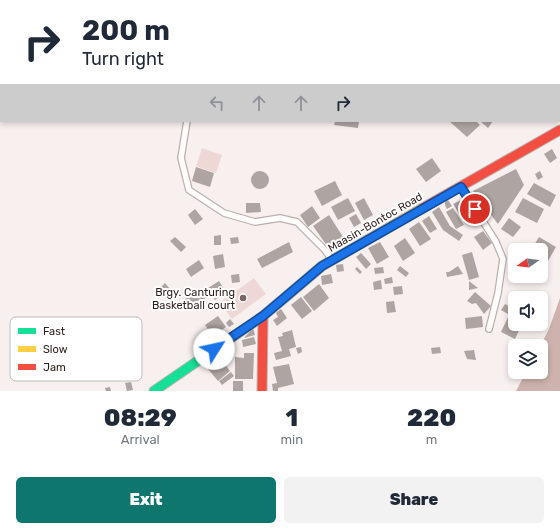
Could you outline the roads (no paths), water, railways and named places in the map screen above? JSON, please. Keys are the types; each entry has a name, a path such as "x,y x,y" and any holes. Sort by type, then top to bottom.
{"main road":[{"name":"Maasin-Bontoc Road","path":"154,391 263,316 331,260 560,130"},
{"path":"262,391 263,316"}],"lane":[{"path":"187,122 181,158 189,190 224,213 255,222 280,218 297,222 324,250 331,260"},
{"path":"461,187 496,242 503,259 498,293 489,329"}],"place":[{"name":"Brgy. Canturing Basketball court","path":"243,298"}]}
